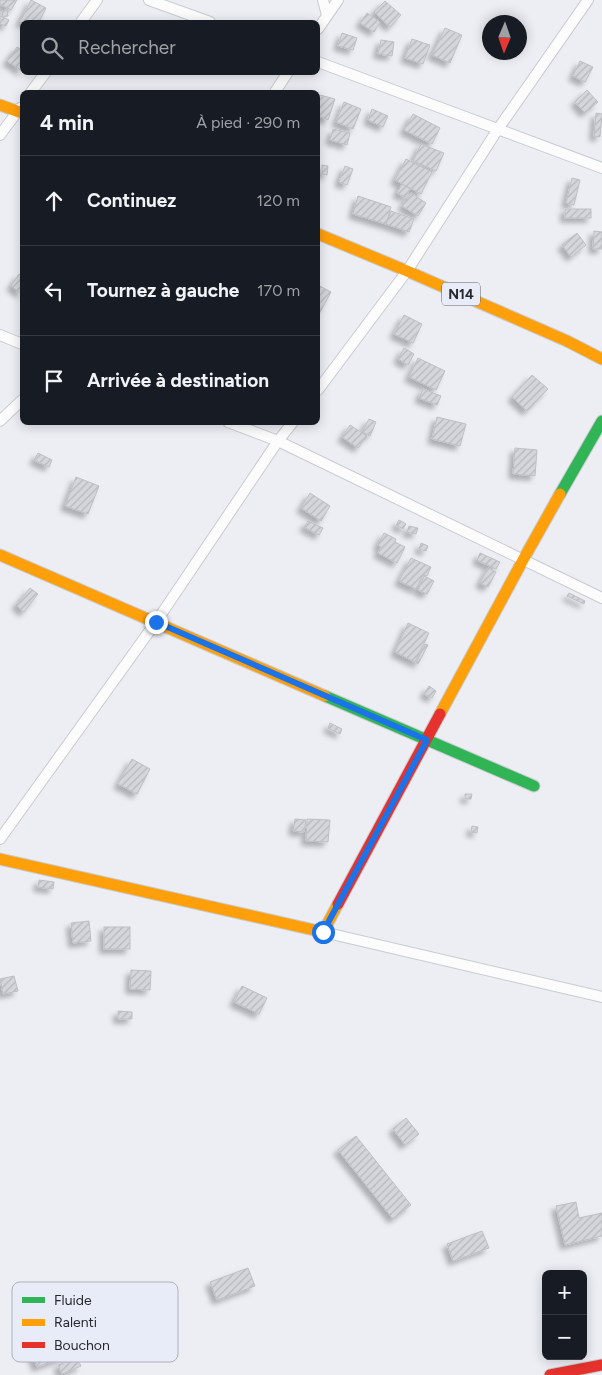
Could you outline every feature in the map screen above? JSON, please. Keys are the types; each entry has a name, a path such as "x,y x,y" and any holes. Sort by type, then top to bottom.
{"main road":[{"path":"0,105 20,110"},
{"name":"N14","path":"320,235 567,341 602,359"},
{"path":"0,859 323,932 524,560 602,421"},
{"path":"0,555 534,786"},
{"path":"550,1375 602,1365"}],"street":[{"path":"82,20 97,0"},
{"path":"149,0 204,20"},
{"path":"322,0 327,15"},
{"path":"320,26 338,0"},
{"path":"320,387 407,271 498,129 588,0"},
{"path":"320,63 602,168"},
{"path":"33,90 44,75"},
{"path":"276,90 286,75"},
{"path":"0,135 20,111"},
{"path":"0,335 20,343"},
{"path":"0,421 20,402"},
{"path":"236,425 278,441 602,598"},
{"path":"0,839 156,622 291,425"},
{"path":"323,932 602,997"}],"building":[{"path":"0,0 17,0 11,10 0,4"},
{"path":"31,0 46,8 40,20 21,20"},
{"path":"385,1 401,15 390,27 374,12"},
{"path":"7,10 8,16 3,17 2,11"},
{"path":"367,13 380,22 374,32 360,23"},
{"path":"0,16 9,20 6,26 0,24"},
{"path":"445,28 462,35 450,63 432,55"},
{"path":"342,33 357,38 353,50 338,46"},
{"path":"412,39 430,45 423,64 405,58"},
{"path":"381,40 394,42 392,56 378,54"},
{"path":"17,47 20,49 20,70 7,61"},
{"path":"580,61 593,67 585,82 573,76"},
{"path":"587,90 598,102 585,113 575,102"},
{"path":"320,95 335,99 328,120 320,117"},
{"path":"344,102 361,109 353,129 336,122"},
{"path":"372,109 388,116 383,127 368,120"},
{"path":"596,113 602,114 600,137 594,136"},
{"path":"413,114 440,128 432,144 404,130"},
{"path":"333,129 350,133 347,145 330,140"},
{"path":"421,144 444,153 436,171 413,161"},
{"path":"406,159 432,172 421,194 395,180"},
{"path":"322,165 328,166 327,175 322,174"},
{"path":"345,166 353,169 347,185 339,182"},
{"path":"572,178 580,180 574,205 566,203"},
{"path":"402,184 410,189 405,197 397,193"},
{"path":"411,193 426,203 418,216 402,206"},
{"path":"358,196 391,207 386,224 353,214"},
{"path":"565,209 591,209 591,218 565,218"},
{"path":"391,211 414,219 409,232 386,224"},
{"path":"594,231 602,232 602,249 593,249"},
{"path":"577,233 586,245 571,257 562,245"},
{"path":"19,274 20,293 11,286"},
{"path":"320,286 331,292 320,312"},
{"path":"404,315 422,324 413,343 394,334"},
{"path":"404,348 414,354 408,365 398,359"},
{"path":"418,358 445,371 436,390 409,377"},
{"path":"532,375 548,389 527,411 512,397"},
{"path":"423,389 441,396 437,405 419,398"},
{"path":"437,417 466,424 460,446 432,439"},
{"path":"369,419 376,422 370,436 362,432"},
{"path":"350,425 367,436 358,448 342,437"},
{"path":"515,448 537,450 535,476 513,474"},
{"path":"38,453 52,460 49,467 34,460"},
{"path":"76,477 99,486 88,514 65,506"},
{"path":"310,493 330,506 321,521 301,508"},
{"path":"399,520 406,524 403,529 396,525"},
{"path":"308,521 323,528 319,535 304,527"},
{"path":"409,526 418,528 416,534 407,532"},
{"path":"384,533 396,539 395,542 405,547 397,563 378,553 381,547 378,545"},
{"path":"421,543 428,546 426,551 419,549"},
{"path":"480,553 500,562 496,569 477,560"},
{"path":"411,558 431,567 427,576 423,575 416,589 399,581"},
{"path":"488,568 496,572 488,587 480,583"},
{"path":"424,576 434,581 427,594 418,590"},
{"path":"30,588 38,594 24,612 16,605"},
{"path":"569,593 585,601 584,604 567,596"},
{"path":"408,623 429,633 415,662 395,652"},
{"path":"425,644 428,645 418,664 416,663"},
{"path":"429,686 436,691 432,698 424,694"},
{"path":"330,723 342,729 340,734 328,728"},
{"path":"132,759 150,769 137,794 118,784"},
{"path":"465,794 472,794 471,799 465,799"},
{"path":"295,819 306,820 304,832 293,831"},
{"path":"307,819 330,820 328,842 306,841"},
{"path":"472,826 478,827 477,833 471,832"},
{"path":"39,880 54,882 53,889 38,887"},
{"path":"89,921 91,941 73,943 71,923"},
{"path":"104,927 130,927 130,949 104,949"},
{"path":"131,970 151,971 150,990 130,989"},
{"path":"14,976 18,991 3,994 0,979"},
{"path":"242,986 267,998 259,1014 234,1002"},
{"path":"118,1011 132,1012 132,1019 118,1019"},
{"path":"406,1118 419,1134 405,1145 393,1129"},
{"path":"356,1136 411,1205 393,1219 338,1150"},
{"path":"576,1202 579,1218 602,1213 602,1236 565,1245 556,1206"},
{"path":"482,1231 489,1248 453,1261 447,1244"},
{"path":"248,1268 255,1286 217,1300 210,1282"},
{"path":"35,1362 51,1362 37,1367"},
{"path":"66,1362 79,1362 81,1366 62,1374 58,1365"}],"traffic: fast":[{"path":"560,494 602,421"},
{"path":"325,696 534,786"}],"traffic: slow":[{"path":"0,105 20,112"},
{"path":"320,235 567,341 602,359"},
{"path":"440,714 560,494"},
{"path":"0,555 325,696"},
{"path":"0,859 323,932 338,904"}],"traffic: jam":[{"path":"338,904 440,714"},
{"path":"550,1375 602,1365"}],"route":[{"path":"156,622 427,740 323,932"}]}
